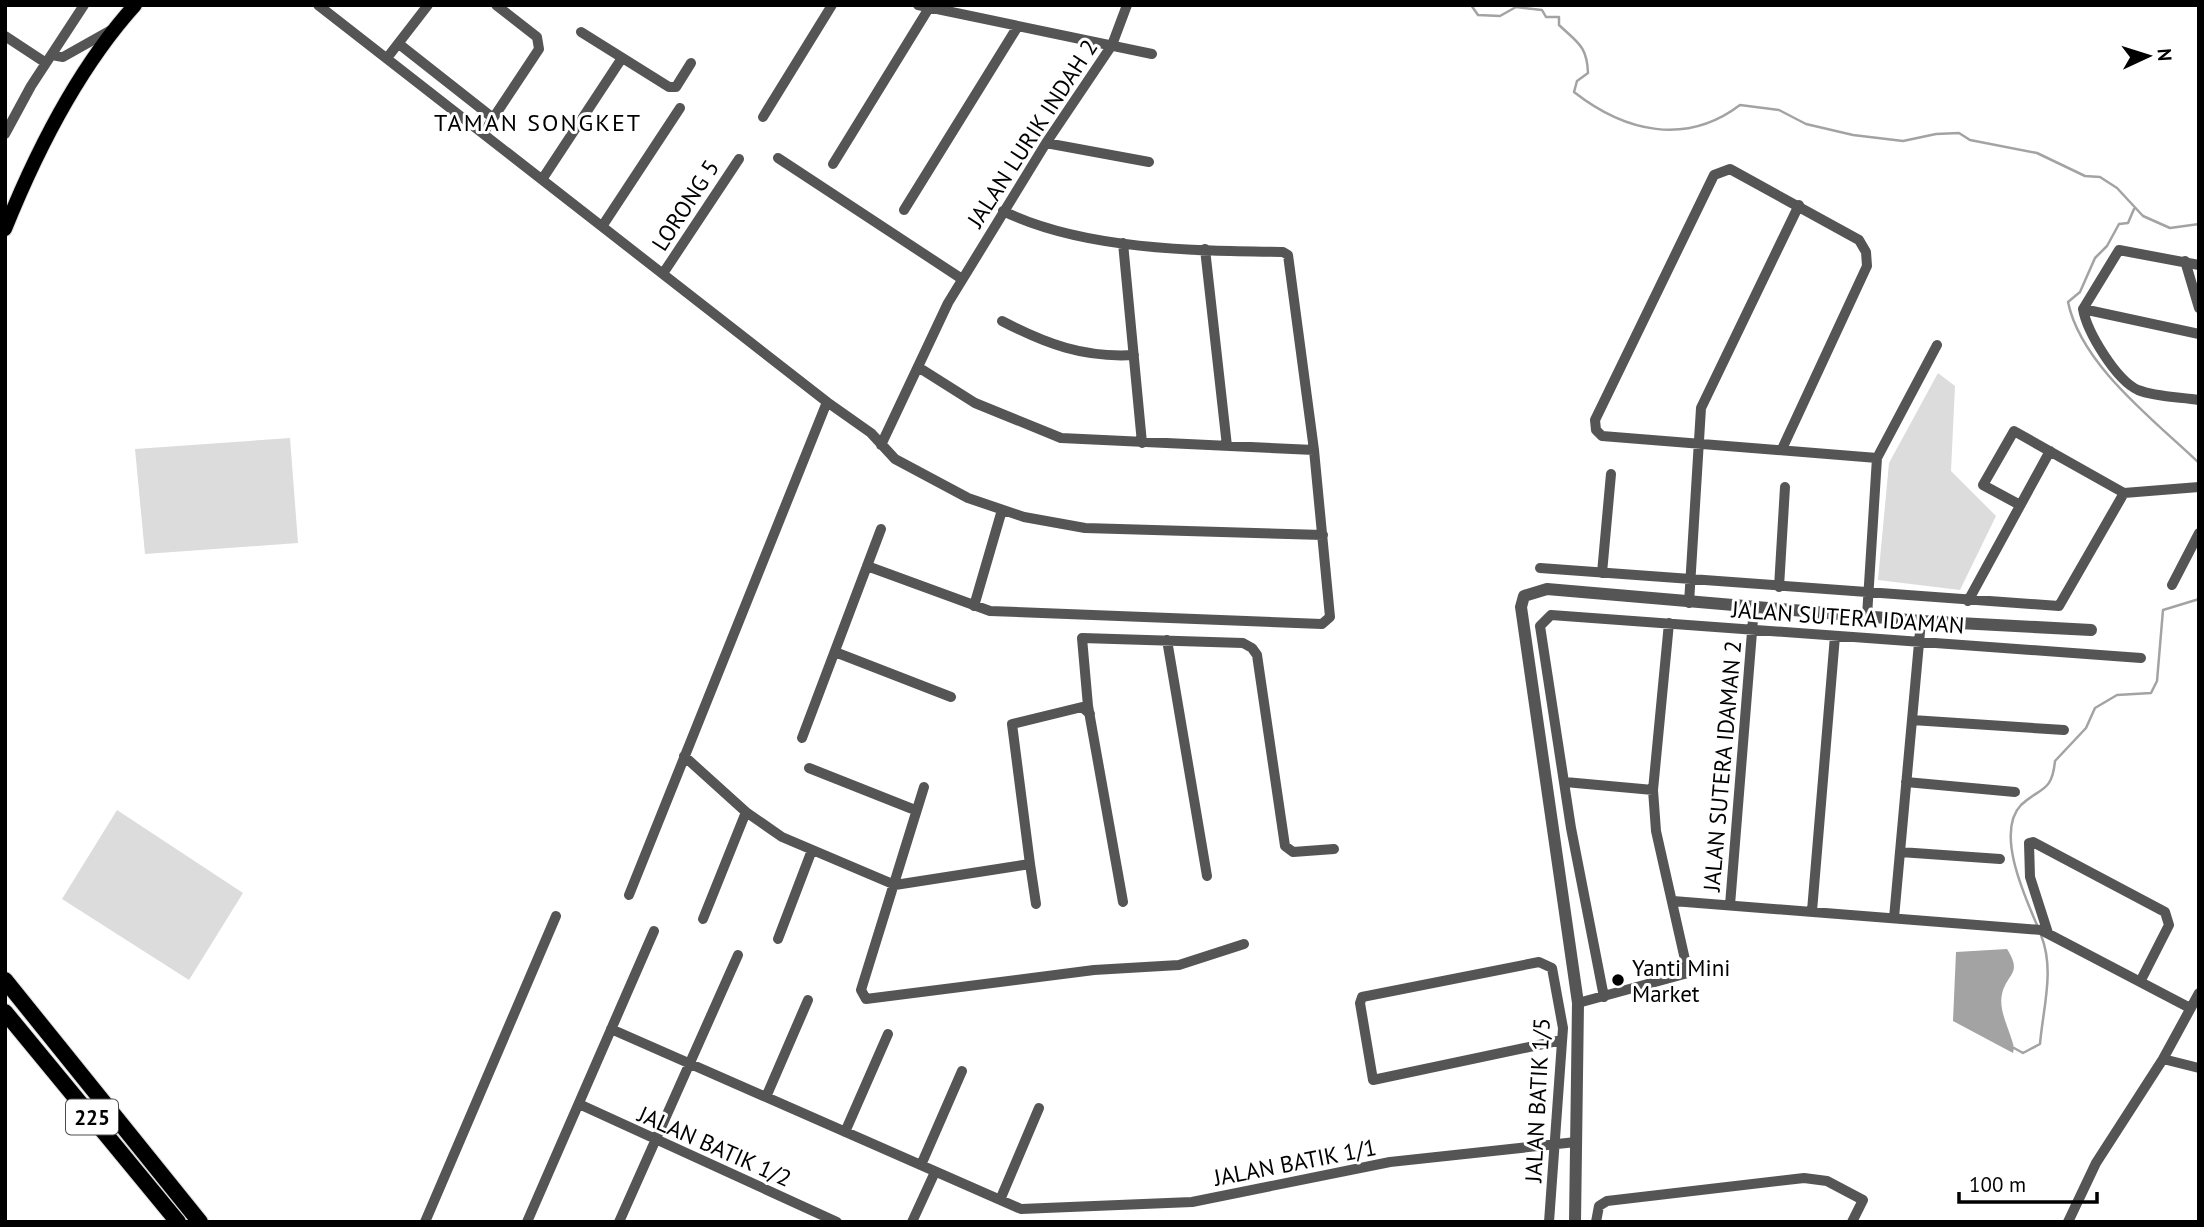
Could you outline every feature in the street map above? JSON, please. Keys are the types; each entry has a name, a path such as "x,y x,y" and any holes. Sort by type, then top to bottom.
{"highway":[{"name":"225","path":"6,980 200,1222"},
{"name":"225","path":"5,1012 178,1222"}],"main road":[{"path":"5,229 31,166 113,29 135,5"}],"street":[{"path":"5,135 15,113 84,5"},
{"path":"318,5 664,272 827,402 871,433 895,459 961,494 1002,510 1085,528 1323,535"},
{"path":"387,58 428,5"},
{"path":"484,132 540,43 537,37 496,5"},
{"path":"763,117 832,5"},
{"name":"JALAN LURIK INDAH 2","path":"881,445 962,279 1046,143 1112,45 1127,5"},
{"path":"833,163 923,6 1152,54"},
{"path":"904,210 1018,26"},
{"path":"5,36 49,59 68,55 113,29"},
{"path":"581,32 673,88 679,84 691,64"},
{"path":"399,44 493,118"},
{"path":"543,178 622,58"},
{"path":"603,225 680,107"},
{"path":"1046,143 1149,162"},
{"path":"778,158 962,279"},
{"name":"LORONG 5","path":"664,272 739,159"},
{"path":"1782,449 1867,266 1866,252 1859,240 1730,169 1714,175 1595,420 1597,430 1602,436 1877,458"},
{"path":"1689,603 1700,408 1799,205"},
{"path":"867,566 990,611 1322,624 1331,617 1314,450 1288,255 1283,252 1123,243 1041,227 1003,211"},
{"path":"1123,243 1142,443"},
{"path":"1205,249 1227,446"},
{"path":"2083,309 2119,250 2199,265"},
{"path":"2185,261 2199,308"},
{"path":"2083,309 2199,334"},
{"path":"2083,309 2100,349 2132,387 2144,392 2199,400"},
{"path":"1002,321 1043,342 1075,352 1134,355"},
{"path":"1867,616 1877,458 1937,345"},
{"path":"918,367 975,403 1060,438 1314,450"},
{"path":"629,895 827,402"},
{"path":"2020,505 1986,488 1984,480 2014,431 2124,493 2199,488"},
{"path":"1968,601 2050,451"},
{"path":"1602,573 1611,474"},
{"path":"1779,587 1785,487"},
{"path":"1540,568 2059,606 2124,493"},
{"path":"974,606 1002,510"},
{"path":"802,738 881,529"},
{"path":"2172,585 2199,533"},
{"path":"1575,1222 1578,1003 1521,607 1524,596 1547,589 1921,621 2091,630"},
{"name":"JALAN SUTERA IDAMAN 2","path":"1730,905 1754,607"},
{"name":"JALAN SUTERA IDAMAN","path":"1565,782 1540,626 1551,615 2141,659"},
{"path":"1894,918 1921,621"},
{"path":"1578,1003 1688,973 1656,831 1653,790 1669,623"},
{"path":"1812,911 1835,636"},
{"path":"1123,902 1090,714 1082,638 1242,643 1252,648 1257,655 1285,846 1293,852 1334,849"},
{"path":"1167,640 1207,876"},
{"path":"835,652 951,697"},
{"path":"1036,904 1012,724 1082,707 1090,714"},
{"path":"1912,720 2064,730"},
{"path":"684,756 746,812 782,837 895,885 1030,864"},
{"path":"809,768 915,810"},
{"path":"1604,997 1571,828 1565,782 1653,790"},
{"path":"1906,782 2015,792"},
{"path":"924,787 861,990 866,999 1094,970 1179,965 1244,944"},
{"path":"703,919 746,812"},
{"path":"2040,930 2027,847 2034,842 2165,912 2169,925 2141,980"},
{"path":"778,939 812,850"},
{"path":"1900,852 2000,859"},
{"path":"1673,901 2040,930 2141,980 2190,1008"},
{"path":"425,1222 556,916"},
{"path":"527,1222 654,931"},
{"path":"619,1222 738,955"},
{"name":"JALAN BATIK 1/5","path":"1549,1222 1562,1040 1561,1008 1552,968 1547,963 1539,962 1362,997 1360,1008 1374,1080 1562,1040"},
{"path":"2068,1222 2096,1163 2163,1059 2199,993"},
{"path":"766,1097 808,1000"},
{"path":"611,1029 1021,1209 1024,1222"},
{"path":"845,1132 888,1034"},
{"path":"2163,1059 2199,1068"},
{"path":"921,1165 962,1071"},
{"name":"JALAN BATIK 1/2","path":"579,1104 837,1222"},
{"path":"1000,1200 1039,1108"},
{"name":"JALAN BATIK 1/1","path":"1021,1209 1192,1202 1390,1162 1576,1142"},
{"path":"912,1222 935,1172"},
{"path":"1596,1222 1599,1206 1607,1201 1804,1178 1827,1181 1863,1200 1852,1222"}],"shaded area":[{"path":"1938,373 1955,386 1951,471 1996,516 1960,590 1878,580 1889,463"},
{"path":"290,438 298,543 145,554 135,449"},
{"path":"117,810 243,893 189,980 62,899"},
{"path":"2007,949 2014,969 2004,987 2001,1001 2013,1053 1953,1021 1956,952"}],"waterway":[{"path":"1471,5 1478,15 1500,16 1516,7 1542,10 1546,17 1559,17 1559,25 1576,41 1586,57 1588,73 1577,81 1574,92 1614,117 1635,125 1656,129 1698,126 1719,118 1740,105 1779,110 1806,124 1853,135 1903,141 1936,134 1959,133 1970,140 2037,153 2085,176 2100,177 2117,188 2143,216 2170,228 2199,224"},
{"path":"2134,209 2128,223 2119,224 2107,246 2095,258 2080,292 2068,302 2088,348 2103,369 2141,410 2199,463"},
{"path":"2037,925 2020,882 2011,847 2014,817 2021,805 2048,784 2055,761 2086,728 2095,708 2117,695 2151,693 2157,681 2163,610 2199,599"},
{"path":"2014,1048 2023,1053 2040,1044 2048,975 2041,935"}],"place":[{"name":"Yanti Mini Market","path":"1618,980"}],"district":[{"name":"TAMAN SONGKET","path":"538,122"}]}
